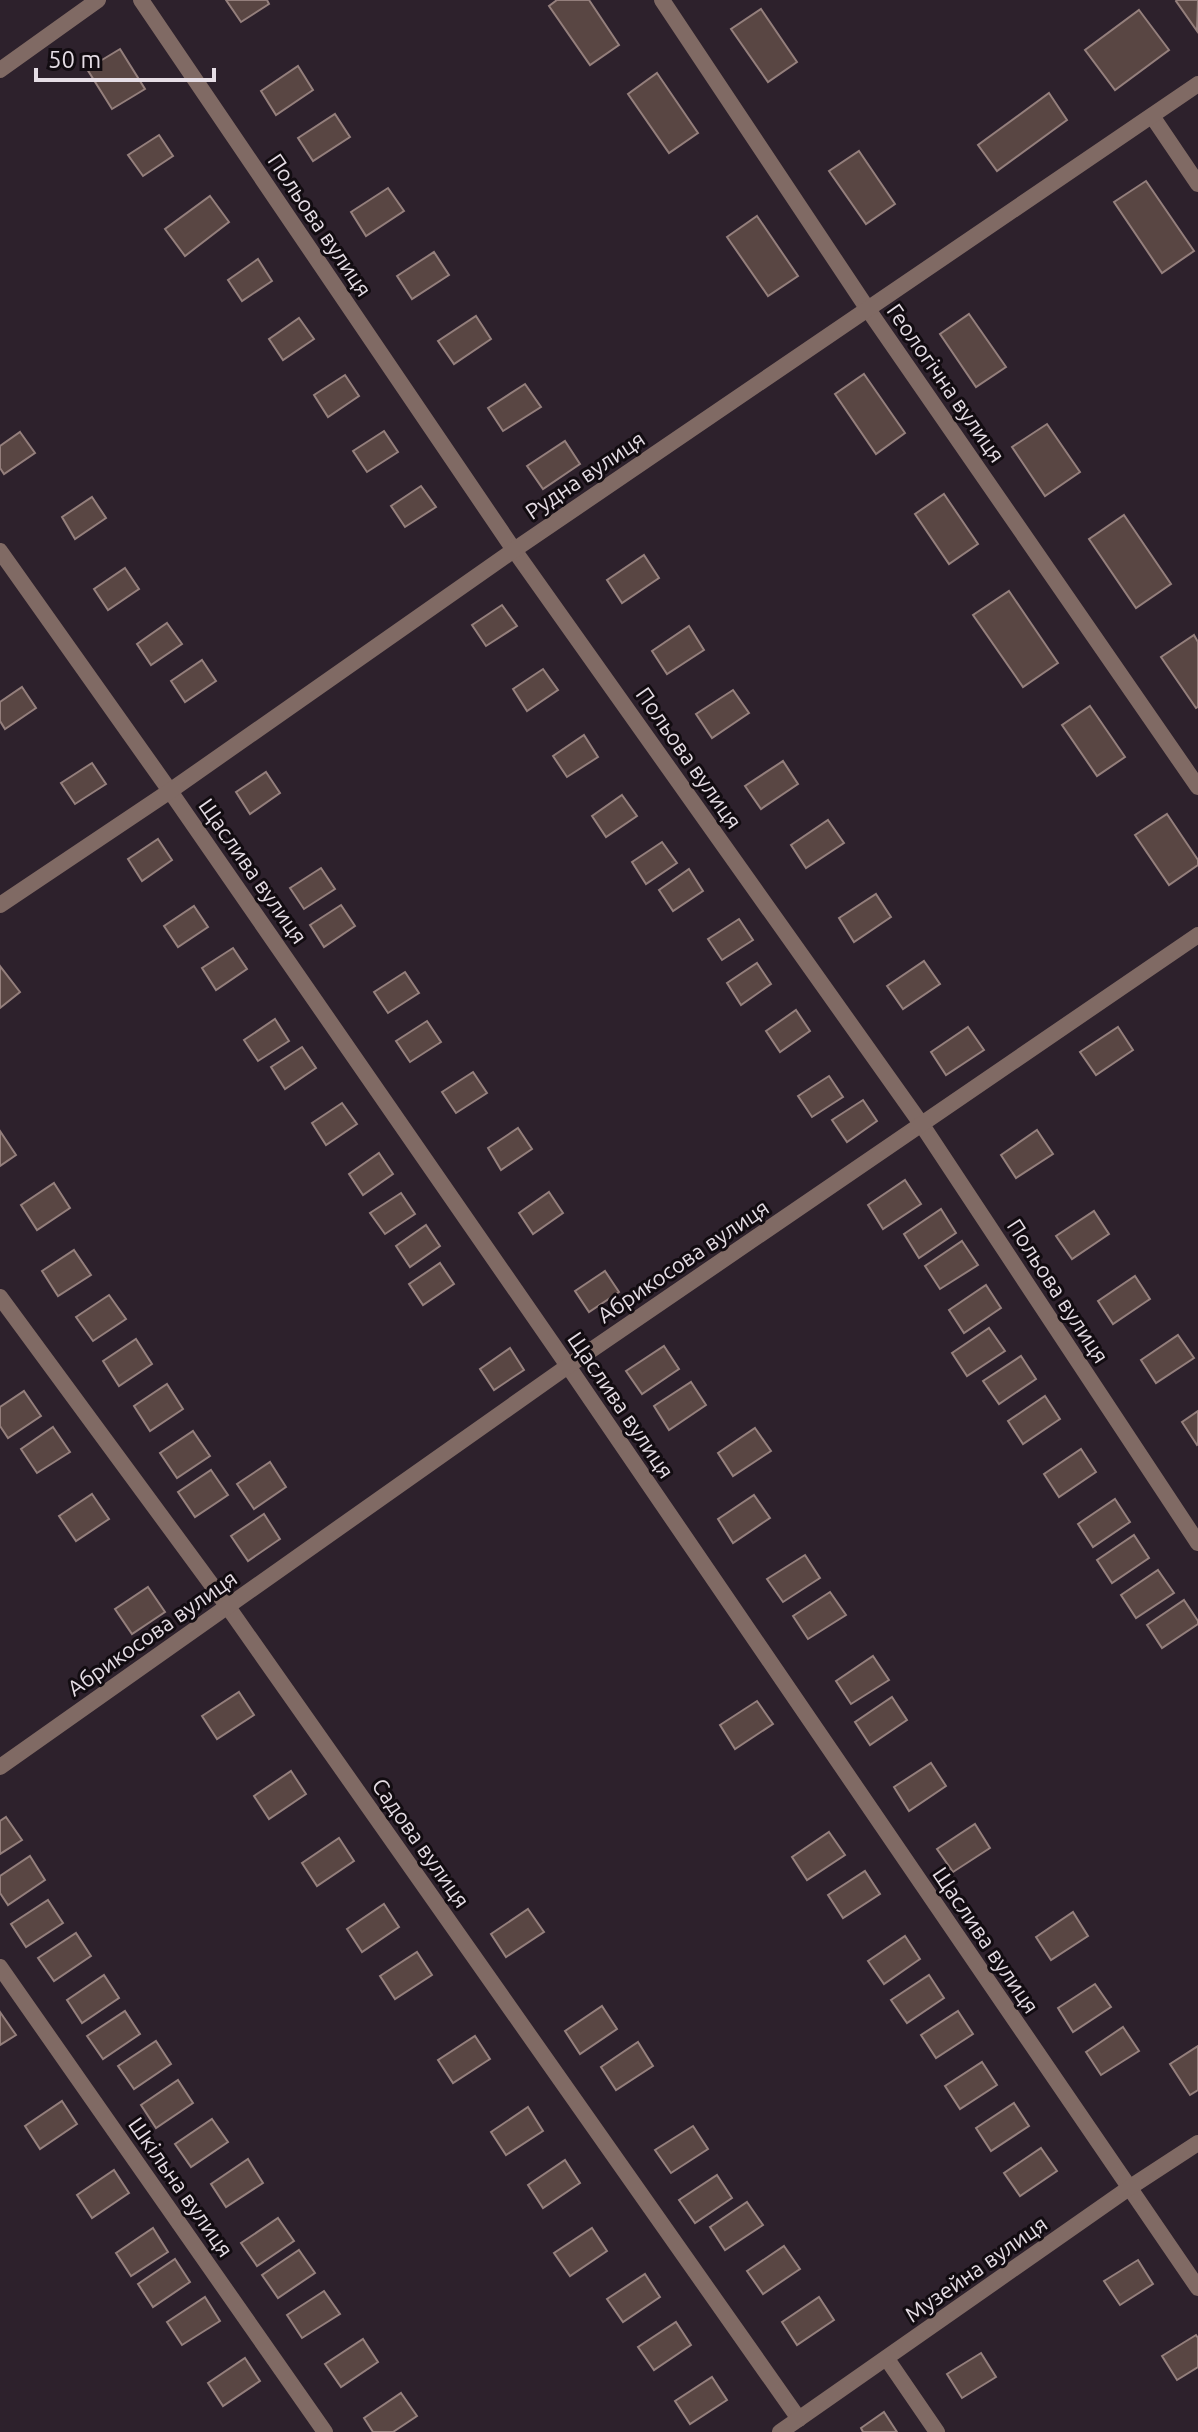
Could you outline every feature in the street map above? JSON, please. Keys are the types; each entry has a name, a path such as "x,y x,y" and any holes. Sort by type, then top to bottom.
{"street":[{"path":"0,70 98,0"},
{"name":"Польова вулиця","path":"141,0 514,550 922,1125 1198,1543"},
{"name":"Геологічна вулиця","path":"662,0 867,308 1198,787"},
{"name":"Рудна вулиця","path":"0,905 1198,84"},
{"path":"1152,116 1198,184"},
{"name":"Щаслива вулиця","path":"0,551 568,1366 1198,2288"},
{"name":"Абрикосова вулиця","path":"0,1767 568,1366 1198,935"},
{"name":"Садова вулиця","path":"0,1297 228,1607 799,2419"},
{"name":"Шкільна вулиця","path":"0,1967 325,2432"},
{"name":"Музейна вулиця","path":"780,2432 1198,2143"},
{"path":"887,2359 937,2432"}],"building":[{"path":"226,0 267,0 269,4 241,22"},
{"path":"557,0 589,0 619,45 590,65 549,6"},
{"path":"1198,0 1197,31 1176,1"},
{"path":"761,9 797,62 768,82 731,29"},
{"path":"1139,10 1169,50 1115,90 1085,50"},
{"path":"120,49 145,89 112,109 87,69"},
{"path":"298,66 313,90 276,115 261,91"},
{"path":"657,73 698,133 669,153 628,94"},
{"path":"1049,93 1067,120 997,171 978,145"},
{"path":"335,114 350,137 313,161 298,138"},
{"path":"159,135 173,156 143,176 128,155"},
{"path":"859,151 895,204 866,224 829,171"},
{"path":"1146,181 1194,251 1162,273 1114,202"},
{"path":"388,188 404,211 366,236 351,212"},
{"path":"210,196 229,222 185,256 165,229"},
{"path":"757,216 798,276 768,296 727,237"},
{"path":"434,252 449,275 412,299 397,276"},
{"path":"258,259 272,281 242,301 228,280"},
{"path":"969,314 1006,367 976,387 940,334"},
{"path":"476,316 491,339 454,364 438,341"},
{"path":"299,318 314,339 283,360 269,339"},
{"path":"864,374 905,433 876,454 835,394"},
{"path":"345,375 359,396 328,417 314,395"},
{"path":"525,384 541,407 503,431 488,408"},
{"path":"1047,424 1080,472 1045,496 1012,447"},
{"path":"384,431 398,452 367,472 353,451"},
{"path":"20,432 35,453 4,474 0,468 0,446"},
{"path":"565,441 580,464 543,489 527,466"},
{"path":"421,486 436,507 405,527 391,506"},
{"path":"944,494 978,544 949,564 915,514"},
{"path":"92,497 106,518 75,539 62,517"},
{"path":"1124,515 1171,584 1136,608 1089,539"},
{"path":"644,555 659,578 622,603 607,580"},
{"path":"125,568 139,589 108,610 94,589"},
{"path":"1009,591 1058,663 1023,687 973,615"},
{"path":"502,605 517,626 486,646 472,625"},
{"path":"167,623 182,644 151,665 137,644"},
{"path":"689,626 704,650 667,674 652,651"},
{"path":"1194,635 1198,642 1196,708 1161,657"},
{"path":"202,660 216,681 185,702 171,681"},
{"path":"543,669 558,690 527,711 513,689"},
{"path":"22,687 36,708 5,729 0,721 0,702"},
{"path":"733,690 749,713 712,738 696,714"},
{"path":"1090,706 1125,757 1097,776 1062,725"},
{"path":"584,735 598,757 567,777 553,756"},
{"path":"783,761 798,784 761,809 745,786"},
{"path":"92,763 106,784 75,804 61,783"},
{"path":"266,772 280,793 250,814 236,792"},
{"path":"622,795 637,816 606,837 592,816"},
{"path":"1167,814 1198,860 1198,865 1169,885 1135,835"},
{"path":"828,820 844,843 806,868 791,845"},
{"path":"158,839 172,860 142,881 128,859"},
{"path":"662,842 677,863 646,884 632,862"},
{"path":"321,868 335,889 304,909 290,888"},
{"path":"689,869 703,891 673,911 659,890"},
{"path":"876,894 891,917 854,942 839,918"},
{"path":"341,905 355,926 324,947 310,925"},
{"path":"194,906 208,927 178,947 164,926"},
{"path":"739,919 753,940 722,960 708,939"},
{"path":"233,948 247,969 216,990 202,968"},
{"path":"924,961 940,984 903,1009 887,986"},
{"path":"757,963 771,984 741,1005 727,983"},
{"path":"0,966 20,992 0,1008"},
{"path":"405,972 419,993 388,1013 374,992"},
{"path":"796,1010 810,1031 780,1052 766,1031"},
{"path":"275,1019 289,1041 258,1061 244,1040"},
{"path":"427,1021 441,1042 410,1062 396,1041"},
{"path":"968,1027 984,1050 946,1075 931,1052"},
{"path":"1118,1027 1133,1050 1096,1075 1080,1052"},
{"path":"302,1047 316,1068 285,1089 271,1067"},
{"path":"473,1072 487,1093 456,1113 442,1092"},
{"path":"829,1076 843,1097 812,1117 798,1096"},
{"path":"863,1100 877,1121 847,1142 832,1120"},
{"path":"342,1103 357,1124 326,1145 312,1123"},
{"path":"518,1128 532,1149 501,1170 488,1148"},
{"path":"1037,1130 1053,1154 1016,1178 1001,1155"},
{"path":"0,1131 16,1155 0,1166"},
{"path":"379,1153 393,1174 363,1195 349,1174"},
{"path":"905,1180 921,1204 883,1229 868,1205"},
{"path":"54,1183 70,1208 37,1230 21,1205"},
{"path":"549,1192 563,1213 533,1234 519,1213"},
{"path":"401,1193 415,1214 385,1234 370,1213"},
{"path":"941,1209 956,1233 919,1258 904,1234"},
{"path":"1094,1211 1109,1234 1072,1259 1056,1236"},
{"path":"426,1225 440,1246 410,1267 396,1246"},
{"path":"962,1241 978,1265 940,1289 925,1266"},
{"path":"74,1250 91,1275 58,1296 42,1271"},
{"path":"440,1263 454,1284 423,1305 409,1284"},
{"path":"605,1271 619,1292 589,1312 575,1291"},
{"path":"1135,1276 1150,1299 1113,1324 1098,1301"},
{"path":"986,1285 1001,1308 964,1333 949,1310"},
{"path":"109,1295 126,1319 93,1341 76,1317"},
{"path":"989,1328 1005,1351 967,1376 952,1353"},
{"path":"1178,1335 1194,1358 1156,1383 1141,1360"},
{"path":"136,1339 152,1364 119,1386 103,1361"},
{"path":"664,1346 679,1369 642,1394 626,1371"},
{"path":"510,1348 524,1370 494,1390 480,1369"},
{"path":"1021,1356 1036,1379 999,1404 983,1381"},
{"path":"691,1382 706,1405 669,1430 654,1406"},
{"path":"167,1384 183,1409 150,1431 134,1406"},
{"path":"24,1391 41,1416 8,1438 0,1426 0,1407"},
{"path":"1045,1396 1060,1419 1023,1444 1008,1421"},
{"path":"1198,1411 1198,1444 1197,1445 1182,1422"},
{"path":"53,1427 70,1452 37,1473 21,1449"},
{"path":"755,1428 771,1451 733,1476 718,1453"},
{"path":"193,1431 210,1456 177,1478 160,1453"},
{"path":"1081,1449 1096,1472 1059,1497 1044,1474"},
{"path":"270,1462 286,1487 254,1509 237,1484"},
{"path":"211,1470 228,1495 195,1517 178,1492"},
{"path":"92,1494 109,1519 76,1541 59,1516"},
{"path":"754,1495 770,1518 733,1543 718,1519"},
{"path":"1115,1499 1130,1522 1093,1547 1078,1524"},
{"path":"264,1514 280,1539 248,1561 231,1536"},
{"path":"1134,1535 1149,1558 1112,1583 1097,1560"},
{"path":"805,1555 820,1578 783,1602 767,1579"},
{"path":"1158,1570 1174,1593 1136,1618 1121,1595"},
{"path":"148,1587 165,1612 132,1634 115,1609"},
{"path":"830,1592 846,1615 808,1639 793,1616"},
{"path":"1184,1600 1198,1624 1162,1648 1147,1625"},
{"path":"873,1656 889,1680 851,1704 836,1681"},
{"path":"239,1692 254,1715 217,1739 202,1716"},
{"path":"892,1697 907,1720 870,1745 855,1722"},
{"path":"757,1701 773,1724 735,1749 720,1725"},
{"path":"931,1763 946,1786 909,1811 894,1787"},
{"path":"291,1771 306,1794 269,1819 254,1796"},
{"path":"6,1817 22,1840 0,1854 0,1821"},
{"path":"975,1824 990,1848 953,1872 937,1849"},
{"path":"829,1832 845,1855 807,1880 792,1857"},
{"path":"339,1838 354,1861 317,1886 302,1863"},
{"path":"30,1856 45,1880 8,1905 0,1893 0,1876"},
{"path":"865,1871 880,1894 843,1918 828,1895"},
{"path":"48,1900 63,1923 26,1947 11,1924"},
{"path":"384,1904 399,1927 362,1952 347,1929"},
{"path":"528,1909 544,1932 506,1957 491,1934"},
{"path":"1073,1912 1088,1936 1051,1960 1036,1937"},
{"path":"76,1933 91,1956 54,1981 38,1958"},
{"path":"905,1936 920,1959 884,1984 868,1961"},
{"path":"417,1952 432,1975 395,1999 380,1976"},
{"path":"104,1975 119,1998 82,2023 67,2000"},
{"path":"929,1975 944,1998 907,2023 891,2000"},
{"path":"1095,1984 1111,2007 1073,2032 1058,2008"},
{"path":"602,2006 617,2029 580,2054 565,2031"},
{"path":"125,2011 140,2034 103,2059 87,2036"},
{"path":"958,2011 973,2034 936,2058 921,2035"},
{"path":"0,2012 16,2035 0,2045"},
{"path":"1123,2027 1139,2051 1101,2075 1086,2052"},
{"path":"475,2036 490,2059 453,2083 438,2060"},
{"path":"156,2041 171,2064 134,2089 118,2066"},
{"path":"638,2042 653,2066 616,2090 601,2067"},
{"path":"1198,2046 1198,2090 1190,2095 1170,2064"},
{"path":"982,2062 997,2085 960,2109 945,2086"},
{"path":"178,2080 193,2103 156,2128 141,2105"},
{"path":"62,2101 77,2124 40,2149 25,2126"},
{"path":"1014,2103 1029,2126 991,2151 976,2128"},
{"path":"528,2107 543,2131 506,2155 491,2132"},
{"path":"212,2119 228,2142 191,2167 175,2144"},
{"path":"693,2126 708,2149 671,2173 655,2150"},
{"path":"1041,2148 1057,2171 1020,2196 1004,2173"},
{"path":"248,2159 263,2183 226,2207 211,2184"},
{"path":"565,2160 580,2183 543,2208 528,2185"},
{"path":"114,2170 129,2193 92,2218 77,2195"},
{"path":"717,2175 732,2198 695,2223 679,2200"},
{"path":"747,2202 763,2225 725,2250 710,2227"},
{"path":"278,2218 294,2241 257,2266 241,2243"},
{"path":"153,2228 168,2252 131,2276 116,2253"},
{"path":"592,2228 607,2251 570,2276 554,2253"},
{"path":"784,2246 800,2269 763,2294 747,2271"},
{"path":"299,2250 315,2273 278,2298 262,2275"},
{"path":"175,2259 190,2282 153,2307 138,2284"},
{"path":"1138,2260 1153,2284 1120,2305 1104,2281"},
{"path":"645,2274 660,2297 623,2322 607,2299"},
{"path":"324,2291 340,2314 302,2338 287,2315"},
{"path":"205,2297 220,2321 182,2345 167,2322"},
{"path":"819,2297 834,2320 797,2345 782,2322"},
{"path":"676,2322 691,2345 654,2370 638,2347"},
{"path":"1196,2335 1198,2367 1177,2380 1162,2356"},
{"path":"363,2339 378,2362 341,2387 325,2364"},
{"path":"981,2353 996,2377 962,2398 947,2374"},
{"path":"245,2358 260,2381 223,2406 208,2383"},
{"path":"712,2377 727,2400 690,2424 675,2401"},
{"path":"401,2393 417,2416 393,2432 373,2432 364,2418"},
{"path":"884,2412 897,2432 863,2432 861,2428"}]}
